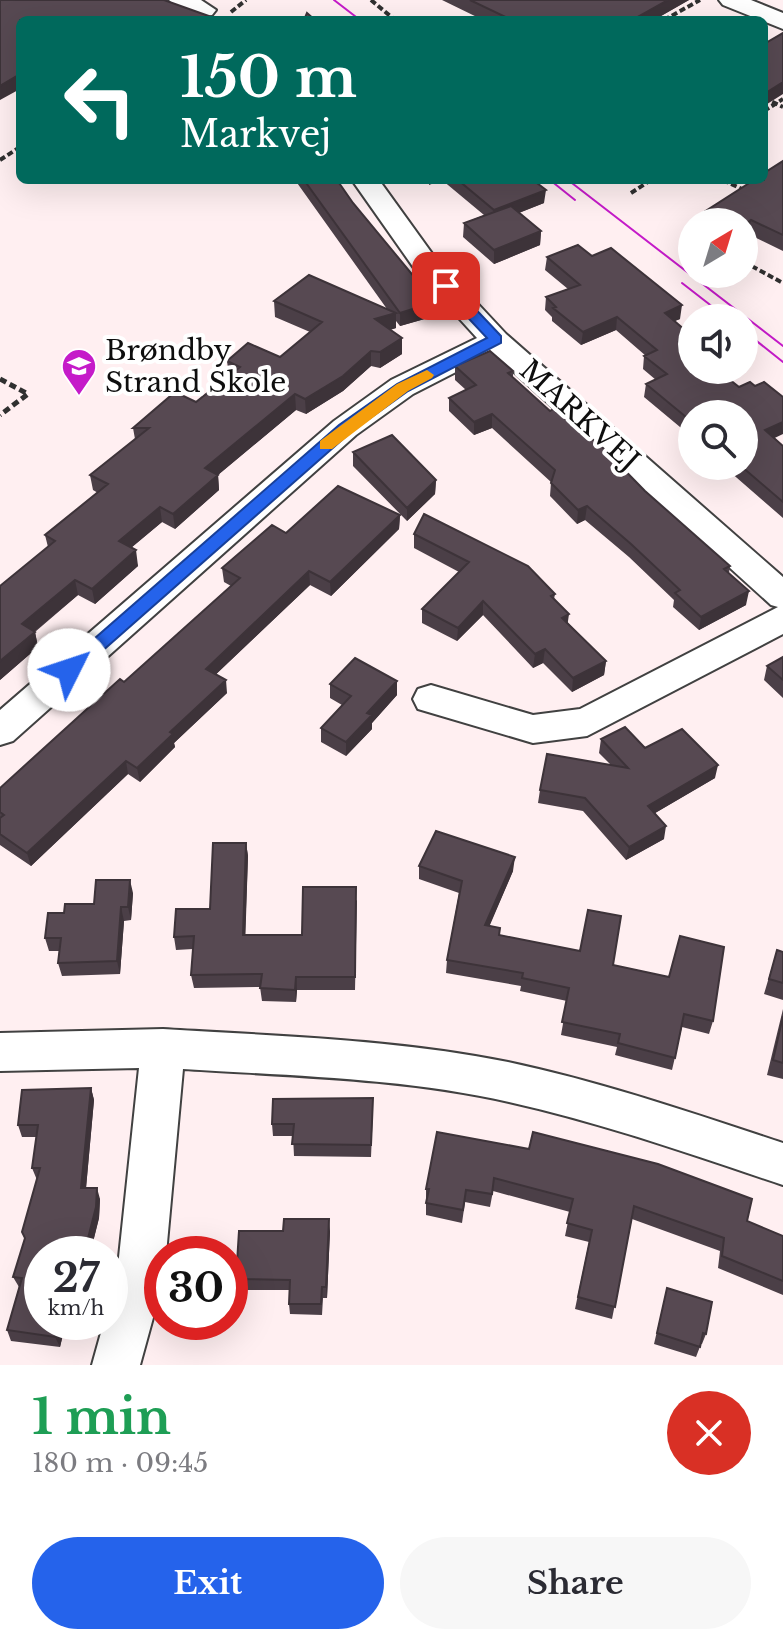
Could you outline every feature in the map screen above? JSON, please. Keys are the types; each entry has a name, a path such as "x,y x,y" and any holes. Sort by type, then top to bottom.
{"street":[{"path":"181,0 204,10"},
{"path":"738,10 760,16"},
{"name":"MARKVEJ","path":"368,184 426,265 496,340 783,596"},
{"path":"0,731 345,428 402,387 496,340"},
{"path":"431,699 533,729 587,722 783,618"},
{"path":"116,1365 141,1276 163,1048"},
{"path":"0,1052 163,1048 393,1063 508,1082 623,1111 783,1164"}],"path":[{"path":"371,0 390,16"},
{"path":"671,16 700,0"},
{"path":"768,109 783,99"},
{"path":"768,100 783,107"},
{"path":"631,193 645,184"},
{"path":"731,184 746,191"},
{"path":"758,270 783,283"},
{"path":"0,379 28,394 0,415"}],"building":[{"path":"0,0 164,0 209,16 16,16 16,76 0,86"},
{"path":"470,0 668,0 639,16 504,16"},
{"path":"783,33 783,82 768,91 768,42"},
{"path":"783,161 783,235 758,223 758,208 710,208 748,184 768,184 768,170"},
{"path":"307,184 340,184 435,302 400,313"},
{"path":"463,184 538,184 546,190 494,210"},
{"path":"511,206 541,231 494,250 464,223"},
{"path":"578,245 592,256 611,248 681,304 665,313 678,324 678,384 735,384 739,387 764,382 783,397 783,422 765,430 783,446 783,502 757,480 758,400 678,400 678,410 646,384 667,374 644,356 657,350 617,317 583,332 553,308 556,307 546,297 580,285 547,257"},
{"path":"309,275 396,313 375,319 402,338 380,352 371,351 343,376 305,399 295,394 205,468 218,475 173,514 160,507 119,541 136,550 92,589 75,580 22,624 35,632 0,661 0,586 55,541 45,535 108,484 90,475 149,428 133,428 175,392 196,402 240,367 227,361 248,343 280,357 322,322 274,301"},
{"path":"490,351 513,371 508,373 550,411 555,408 603,448 645,491 730,566 724,569 749,591 701,617 675,593 680,590 631,544 587,506 578,510 551,483 555,470 492,414 474,422 449,398 476,385 455,366"},
{"path":"392,435 436,480 407,508 353,452"},
{"path":"338,486 400,515 330,582 309,571 206,669 226,680 137,768 126,761 27,853 0,834 0,818 4,815 0,812 0,788 120,679 124,682 240,578 222,568 272,525 286,533"},
{"path":"424,514 528,566 569,614 562,618 606,661 573,678 545,649 535,654 483,601 458,628 422,609 469,562 414,534"},
{"path":"783,657 783,680 767,666"},
{"path":"355,658 397,681 367,713 372,715 346,742 321,728 351,696 330,684"},
{"path":"625,727 645,748 682,729 718,765 648,806 666,826 629,847 585,798 540,790 547,754 628,768 601,739"},
{"path":"436,831 515,857 485,925 500,928 499,935 580,951 588,910 621,916 613,965 669,977 680,936 724,947 713,1021 684,1014 675,1058 618,1043 620,1034 562,1022 569,988 522,978 523,973 447,960 462,881 419,866"},
{"path":"213,843 246,843 243,935 302,935 303,887 356,887 355,977 296,977 295,990 260,988 262,974 191,975 194,936 174,937 176,909 210,909"},
{"path":"96,880 130,880 128,907 121,907 117,961 58,963 61,938 45,938 48,913 64,913 65,904 94,904"},
{"path":"777,950 783,952 783,983 769,979"},
{"path":"783,1016 783,1063 773,1060"},
{"path":"91,1088 81,1188 97,1188 89,1236 24,1236 22,1232 40,1168 32,1168 38,1125 18,1125 22,1090"},
{"path":"373,1098 371,1145 292,1144 294,1124 272,1124 273,1099"},
{"path":"437,1132 529,1149 533,1132 658,1164 752,1199 747,1221 783,1236 783,1281 722,1256 724,1238 634,1206 615,1307 578,1297 592,1230 567,1223 573,1199 494,1178 492,1194 466,1190 463,1210 426,1203"},
{"path":"284,1219 329,1219 326,1287 322,1287 321,1304 289,1304 290,1280 248,1279 248,1236 239,1236 239,1231 283,1231"},
{"path":"24,1241 24,1332 7,1330 22,1278 13,1277"},
{"path":"667,1288 712,1302 706,1334 703,1333 700,1347 657,1333"}],"tram line":[{"path":"334,0 355,16"},
{"path":"555,184 575,200"},
{"path":"573,184 783,346"},
{"path":"688,288 709,304"},
{"path":"758,342 783,362"}],"slow traffic":[{"path":"326,445 402,387 427,375"}],"place":[{"name":"Brøndby Strand Skole","path":"79,397"}],"route":[{"path":"69,670 345,428 402,387 496,340 446,286"}]}
